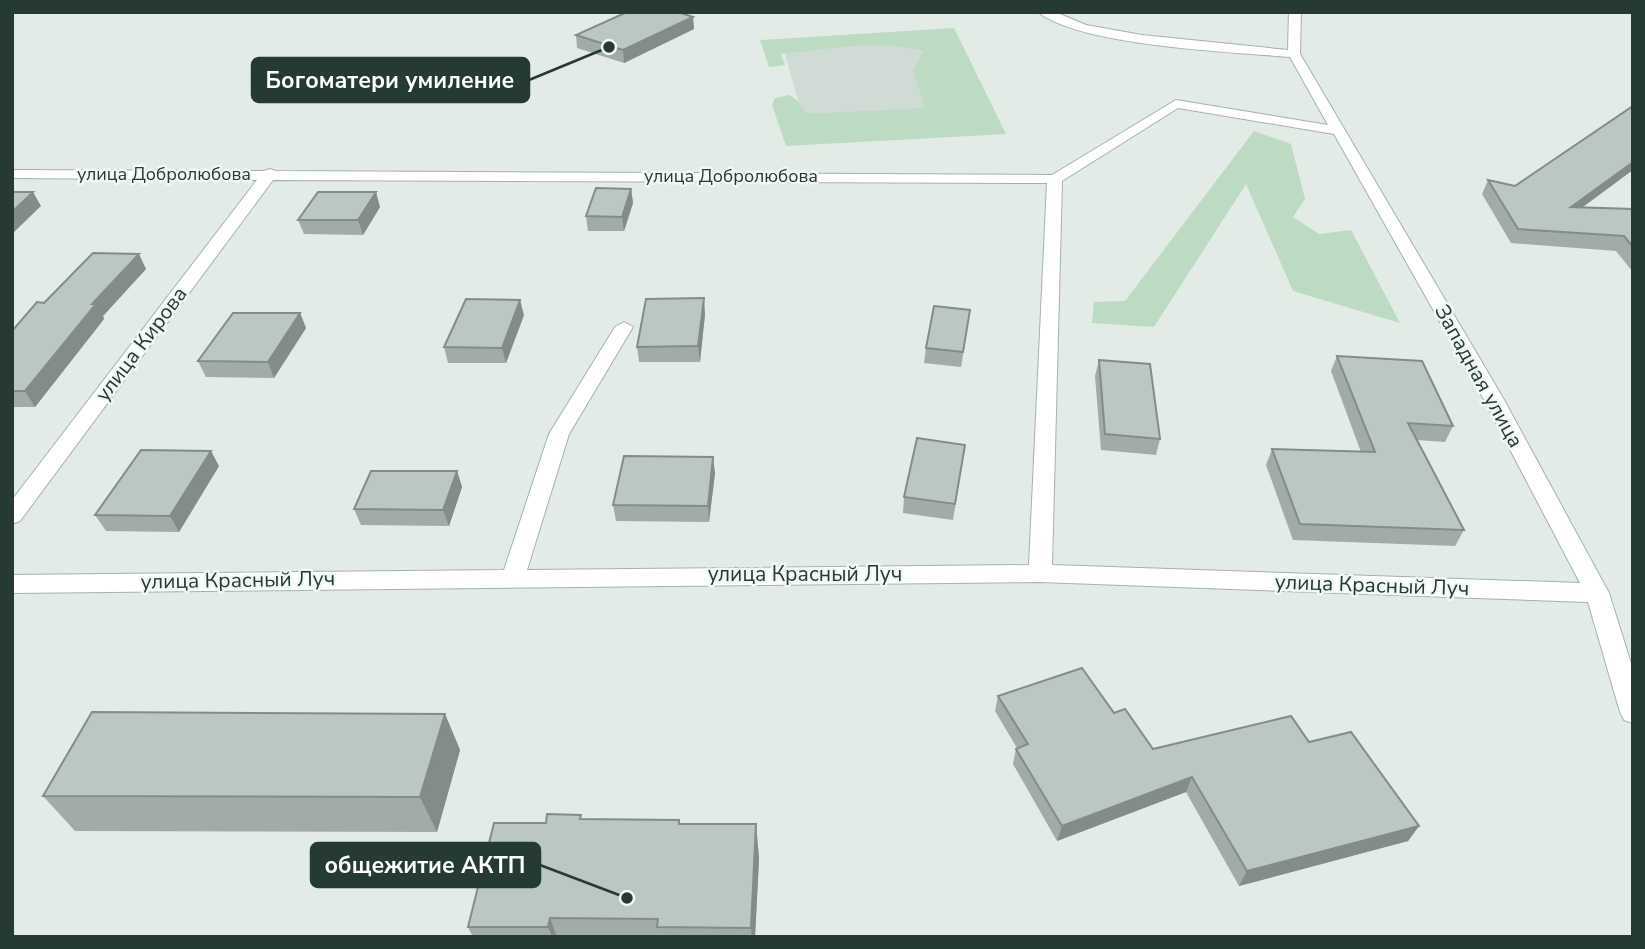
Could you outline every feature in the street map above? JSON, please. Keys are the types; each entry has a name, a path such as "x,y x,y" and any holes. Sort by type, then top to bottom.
{"street":[{"path":"1044,12 1083,28 1142,39 1294,54 1295,12"},
{"name":"Западная улица","path":"1294,54 1493,398 1597,593 1633,712"},
{"path":"1040,573 1055,178 1176,104 1338,131"},
{"name":"улица Кирова","path":"12,516 270,173"},
{"name":"улица Добролюбова","path":"12,174 1055,178"},
{"path":"514,576 559,434 624,327"},
{"name":"улица Красный Луч","path":"12,584 514,576 1040,573 1597,593"}],"shaded area":[{"path":"919,39 960,118 806,128 783,47"}],"green space":[{"path":"954,28 1006,134 786,146 772,105 775,98 789,95 798,101 807,114 925,108 913,71 924,51 888,45 835,48 781,54 785,65 769,67 760,40"},
{"path":"1254,131 1291,144 1305,199 1293,217 1319,234 1351,230 1400,323 1293,291 1246,184 1154,327 1092,323 1094,302 1125,301"}],"building":[{"path":"627,12 678,12 693,17 623,50 576,35"},
{"path":"1633,106 1633,162 1571,207 1633,209 1633,247 1624,236 1518,229 1488,180 1515,186"},
{"path":"596,188 631,189 622,217 586,216"},
{"path":"12,192 33,192 12,212"},
{"path":"318,192 376,192 358,220 298,220"},
{"path":"93,253 139,254 92,304 96,304 25,391 12,391 12,331 37,302 44,303"},
{"path":"704,298 698,346 637,347 646,299"},
{"path":"466,299 520,300 502,348 444,347"},
{"path":"934,306 970,310 963,352 926,348"},
{"path":"233,313 300,313 268,362 198,361"},
{"path":"1337,356 1422,361 1453,426 1408,423 1464,530 1300,524 1272,449 1375,452"},
{"path":"1099,360 1150,364 1160,439 1105,434"},
{"path":"917,438 965,445 955,504 904,497"},
{"path":"141,450 211,451 170,516 95,515"},
{"path":"624,456 713,457 708,506 613,505"},
{"path":"371,471 457,471 443,510 354,509"},
{"path":"1082,668 1114,713 1125,709 1153,749 1291,716 1309,742 1351,732 1419,826 1247,871 1192,777 1062,826 1016,749 1028,744 998,696"},
{"path":"92,712 445,714 420,797 43,796"},
{"path":"547,814 581,815 580,819 679,820 679,824 756,824 751,928 657,927 658,919 550,918 548,927 468,927 494,823 546,823"}],"place":[{"name":"Богоматери умиление","path":"609,47"},
{"name":"общежитие АКТП","path":"627,898"}]}
